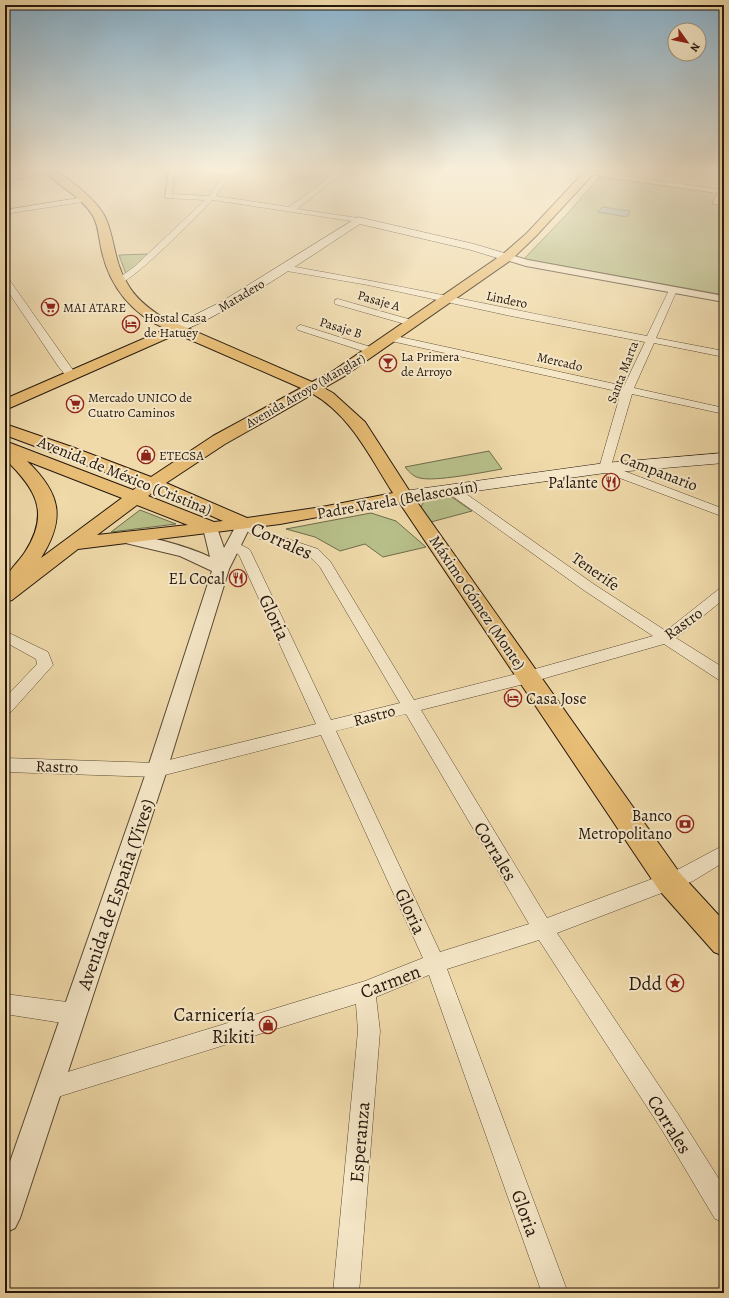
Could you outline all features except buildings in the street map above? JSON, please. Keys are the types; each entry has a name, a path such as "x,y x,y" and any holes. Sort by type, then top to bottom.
{"main road":[{"name":"Máximo Gómez (Monte)","path":"103,231 111,264 119,282 136,306 157,320 313,388 342,408 359,426 404,496 669,881 724,942"},
{"name":"Matadero","path":"5,405 178,329 226,305 342,231"},
{"path":"403,231 474,247 507,257"},
{"name":"Avenida Arroyo (Manglar)","path":"5,595 70,544 154,483 219,440 313,388 373,351 507,257 535,231"},
{"name":"Avenida de México (Cristina)","path":"5,429 69,450 154,483 244,523"},
{"name":"Avenida de México (Cristina)","path":"5,446 211,528"},
{"path":"5,449 23,466 42,488 48,500 50,513 48,528 41,542 20,572 5,589"},
{"name":"Padre Varela (Belascoaín)","path":"70,544 211,528 356,507 404,496 451,488 605,468 724,458"},
{"path":"356,507 395,513 412,520 430,533"}],"street":[{"path":"119,282 137,269 177,231"},
{"path":"507,257 526,263 724,299"},
{"name":"Lindero","path":"284,268 368,282 724,354"},
{"path":"5,280 71,375"},
{"name":"Santa Marta","path":"605,468 627,391 673,290"},
{"name":"Pasaje A","path":"338,302 412,323"},
{"name":"Pasaje B","path":"302,328 373,351"},
{"name":"Mercado","path":"391,338 627,391 724,411"},
{"name":"Campanario","path":"605,468 724,513"},
{"name":"Tenerife","path":"451,488 590,588 724,676"},
{"name":"Corrales","path":"244,523 259,534 303,547 318,556 542,929 670,1122 724,1210"},
{"name":"Avenida de España (Vives)","path":"5,1218 157,770 221,569 239,548 244,523"},
{"path":"211,528 221,569"},
{"path":"123,538 180,550 204,558 221,569"},
{"path":"239,548 254,540 271,538"},
{"name":"Gloria","path":"239,548 327,728 435,963 555,1293"},
{"name":"Rastro","path":"5,764 157,770 528,677 666,638 724,592"},
{"path":"5,636 43,656 44,665 5,708"},
{"name":"Carmen","path":"48,1089 365,991 435,963 542,929 686,875 724,853"},
{"name":"Esperanza","path":"346,1293 369,1031 365,991"},
{"path":"5,1004 75,1014"}],"green space":[{"path":"551,231 724,231 724,295 524,259"},
{"path":"149,254 126,274 119,255"},
{"path":"489,451 502,469 460,476 427,479 416,477 405,467"},
{"path":"449,495 472,511 431,522 420,509 425,499"},
{"path":"140,510 176,524 111,532"},
{"path":"371,513 396,521 426,547 383,557 365,544 340,551 315,537 286,529"}],"place":[{"name":"MAI ATARE","path":"50,307"},
{"name":"Hostal Casa de Hatuey","path":"131,324"},
{"name":"La Primera de Arroyo","path":"388,363"},
{"name":"Mercado UNICO de Cuatro Caminos","path":"75,404"},
{"name":"ETECSA","path":"146,455"},
{"name":"Pa'lante","path":"611,482"},
{"name":"EL Cocal","path":"238,578"},
{"name":"Casa Jose","path":"513,698"},
{"name":"Banco Metropolitano","path":"685,824"},
{"name":"Ddd","path":"675,983"},
{"name":"Carnicería Rikiti","path":"268,1025"}]}
